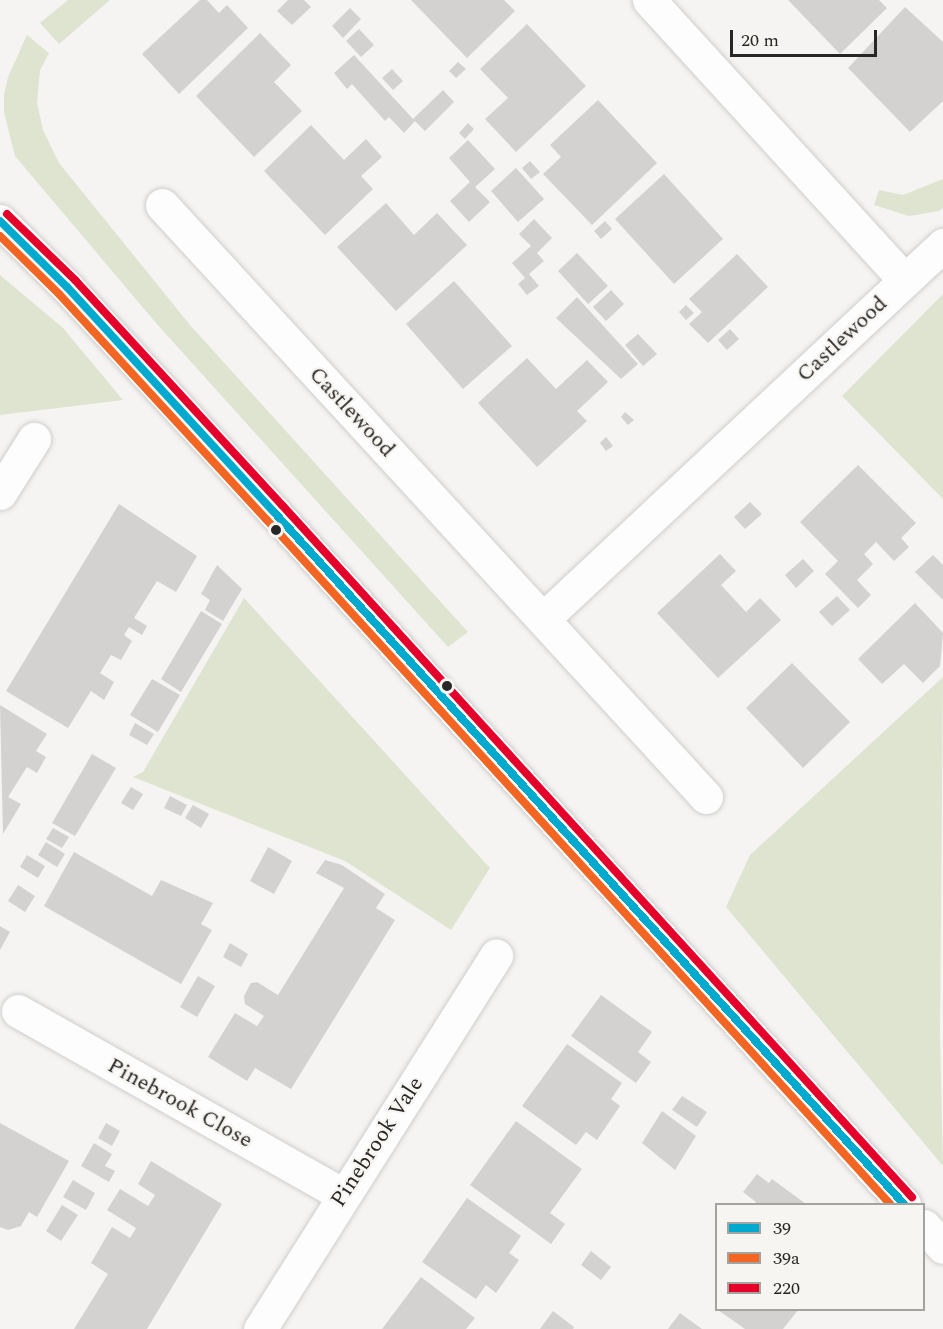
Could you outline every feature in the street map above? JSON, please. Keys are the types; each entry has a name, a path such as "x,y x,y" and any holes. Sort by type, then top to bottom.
{"street":[{"name":"Castlewood","path":"649,0 905,280"},
{"name":"Castlewood","path":"162,205 706,797"},
{"path":"0,221 67,286 903,1203"},
{"name":"Castlewood","path":"543,619 943,244"},
{"path":"0,493 34,439"},
{"name":"Pinebrook Vale","path":"260,1329 496,955"},
{"name":"Pinebrook Close","path":"18,1011 343,1195"},
{"path":"925,1227 943,1247"}],"green space":[{"path":"68,0 110,0 59,44 40,23"},
{"path":"27,35 49,53 40,70 37,103 43,130 59,163 190,325 468,632 448,647 156,323 15,156 4,112 4,94 8,77"},
{"path":"943,179 943,208 939,211 909,216 874,205 879,190 903,195"},
{"path":"0,275 63,328 123,400 0,415"},
{"path":"943,294 943,499 842,396"},
{"path":"244,598 490,868 451,930 345,861 133,777 143,772"},
{"path":"943,677 940,1032 943,1166 726,907 750,855"}],"building":[{"path":"200,0 207,0 219,13 227,5 248,28 179,94 142,54"},
{"path":"288,0 304,0 311,7 292,25 277,11"},
{"path":"411,0 504,0 515,11 467,58"},
{"path":"788,0 879,0 887,8 840,54"},
{"path":"905,7 943,42 943,101 910,132 848,68"},
{"path":"350,8 361,19 343,38 332,26"},
{"path":"527,24 586,86 516,152 485,119 508,98 480,69"},
{"path":"359,29 374,45 361,57 346,41"},
{"path":"260,33 291,65 274,82 302,111 254,157 196,96"},
{"path":"354,55 413,119 443,90 454,102 425,131 415,121 404,133 389,117 385,121 352,84 347,89 334,73"},
{"path":"458,62 466,69 456,78 449,71"},
{"path":"392,69 403,81 393,90 382,78"},
{"path":"598,100 657,163 592,225 543,174 561,157 550,145"},
{"path":"468,123 474,129 465,139 459,133"},
{"path":"311,125 344,160 366,139 382,157 361,176 373,189 325,235 264,171"},
{"path":"468,140 495,169 475,187 490,202 469,222 450,201 470,182 449,158"},
{"path":"530,161 540,172 531,179 522,168"},
{"path":"516,168 544,199 518,222 491,191"},
{"path":"664,174 723,239 674,284 615,219"},
{"path":"386,203 414,235 437,213 467,245 396,311 337,247"},
{"path":"534,219 552,238 537,253 544,261 529,274 539,286 527,295 518,284 525,278 512,263 531,246 519,234"},
{"path":"605,221 612,229 601,239 594,231"},
{"path":"577,253 608,286 588,304 558,271"},
{"path":"737,254 768,287 708,343 689,324 702,312 689,299"},
{"path":"454,281 512,346 463,389 406,324"},
{"path":"611,290 624,304 606,321 593,307"},
{"path":"577,297 638,364 621,379 556,318"},
{"path":"686,305 694,313 686,320 679,312"},
{"path":"730,329 739,339 727,350 718,340"},
{"path":"638,334 657,354 643,366 625,345"},
{"path":"527,358 556,389 587,360 608,382 577,411 587,421 537,467 478,403"},
{"path":"625,412 634,420 628,425 621,417"},
{"path":"606,437 613,446 606,451 600,443"},
{"path":"858,465 916,523 901,538 909,547 894,561 876,542 864,554 873,564 857,580 871,595 858,608 825,574 838,561 800,522"},
{"path":"750,502 762,514 745,529 734,517"},
{"path":"119,504 197,556 176,592 157,581 134,618 147,626 142,635 129,627 124,635 132,641 121,660 111,655 100,673 114,682 104,700 91,691 68,728 6,691"},
{"path":"720,554 736,571 721,585 746,612 760,598 781,620 718,678 657,613"},
{"path":"933,555 943,565 943,600 915,572"},
{"path":"803,559 814,571 796,588 785,575"},
{"path":"217,565 242,589 223,621 205,610 210,600 201,594"},
{"path":"837,596 850,610 832,626 819,612"},
{"path":"915,603 943,633 940,666 923,683 904,664 882,684 858,659"},
{"path":"201,611 222,624 181,692 161,679"},
{"path":"792,663 850,722 803,768 746,708"},
{"path":"152,679 180,695 158,732 130,715"},
{"path":"0,705 47,734 36,751 46,757 37,773 27,767 8,797 21,804 3,834"},
{"path":"135,723 154,734 147,745 129,735"},
{"path":"92,754 116,768 75,836 52,823"},
{"path":"131,787 143,794 133,810 121,803"},
{"path":"170,796 187,805 181,816 164,808"},
{"path":"193,805 209,814 201,828 185,818"},
{"path":"53,828 69,837 62,848 46,839"},
{"path":"46,842 65,854 57,867 38,855"},
{"path":"268,847 292,861 274,894 250,881"},
{"path":"74,852 152,896 161,880 213,903 201,924 212,930 181,984 44,906"},
{"path":"27,855 45,866 38,878 20,867"},
{"path":"325,860 342,865 385,894 376,908 395,920 291,1089 255,1068 247,1081 208,1057 235,1013 257,1026 264,1016 245,1004 244,996 251,983 257,982 278,995 344,888 316,873"},
{"path":"18,885 35,896 25,912 8,901"},
{"path":"0,926 10,932 0,950"},
{"path":"230,943 248,954 241,967 223,957"},
{"path":"198,976 215,986 197,1017 180,1007"},
{"path":"601,995 652,1032 638,1052 651,1062 636,1083 571,1036"},
{"path":"567,1044 622,1083 611,1099 620,1106 597,1140 586,1132 576,1145 522,1106"},
{"path":"682,1096 707,1112 697,1127 672,1110"},
{"path":"662,1111 696,1136 675,1170 642,1143"},
{"path":"516,1121 582,1169 550,1213 565,1224 551,1244 470,1185"},
{"path":"0,1123 69,1161 37,1217 29,1212 21,1226 8,1230 0,1227"},
{"path":"106,1123 120,1131 112,1146 98,1138"},
{"path":"94,1143 112,1154 105,1166 115,1171 109,1182 81,1166"},
{"path":"151,1161 222,1204 147,1329 74,1329 108,1274 91,1263 112,1227 130,1238 136,1228 107,1210 120,1189 148,1206 155,1195 138,1184"},
{"path":"757,1174 769,1183 772,1179 805,1203 755,1203 743,1192"},
{"path":"73,1180 95,1193 86,1210 63,1197"},
{"path":"467,1198 521,1236 509,1253 519,1260 496,1293 486,1285 476,1299 422,1262"},
{"path":"62,1205 78,1215 61,1241 46,1231"},
{"path":"591,1251 611,1267 601,1280 581,1265"},
{"path":"421,1277 475,1318 466,1329 382,1329"},
{"path":"553,1311 574,1327 573,1329 540,1329"},
{"path":"719,1311 797,1311 783,1329 745,1329"},
{"path":"680,1313 702,1329 668,1329"}],"transit line":[{"name":"220","path":"7,214 75,280 912,1197"},
{"name":"39","path":"0,221 67,287 274,512 903,1203"},
{"name":"39a","path":"0,236 59,294 266,519 889,1203"}]}
